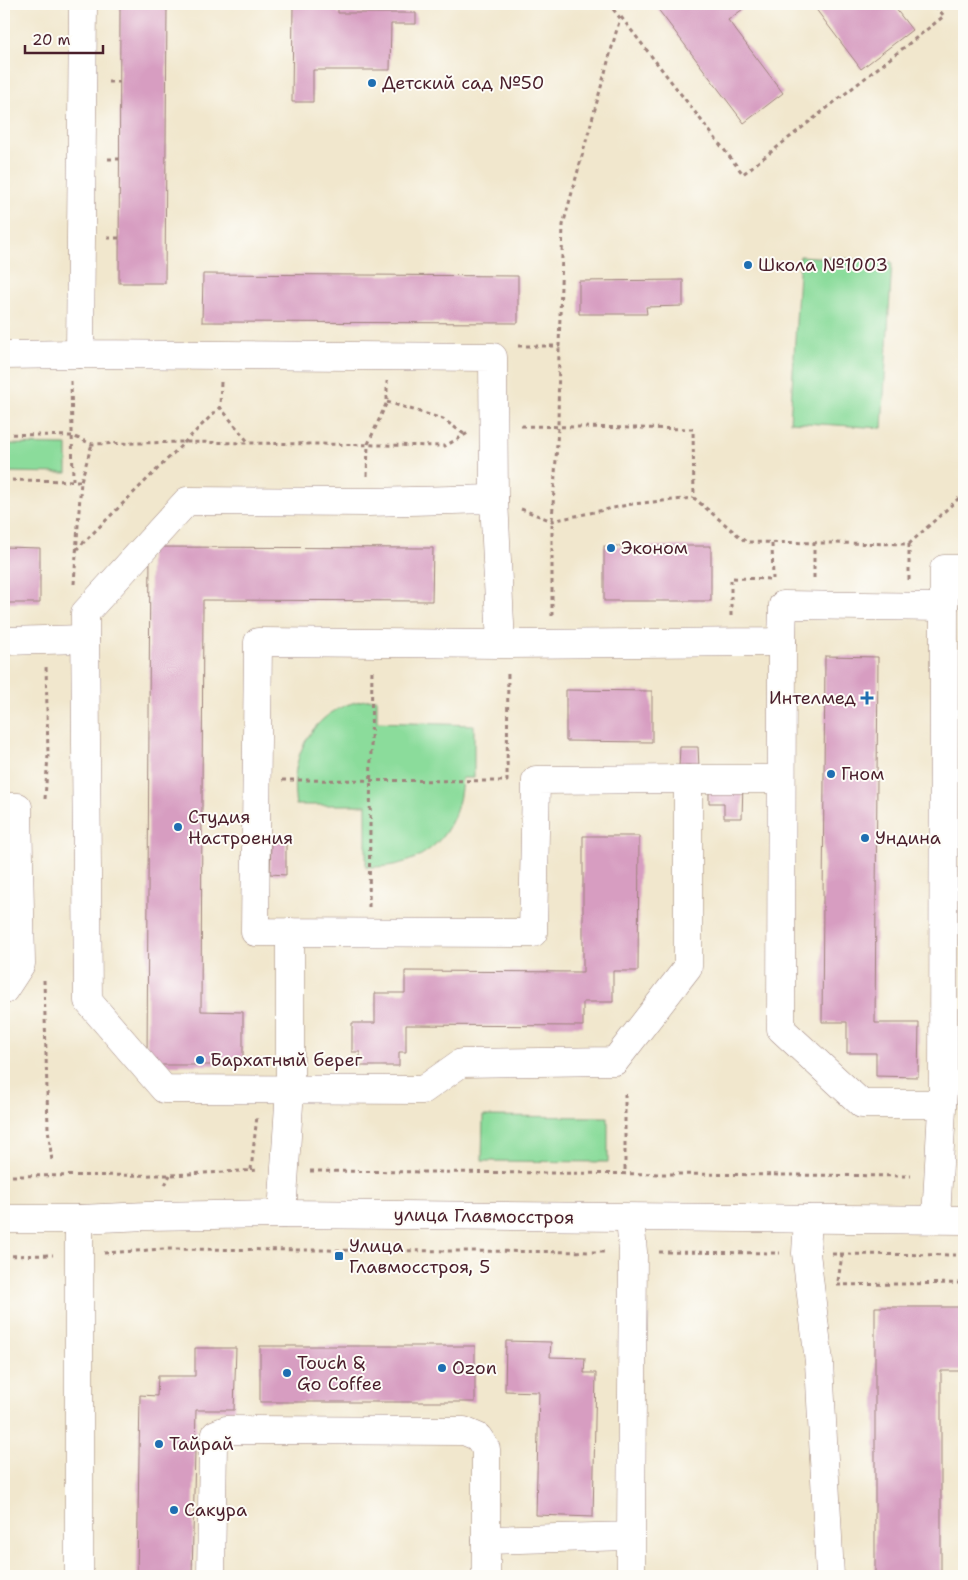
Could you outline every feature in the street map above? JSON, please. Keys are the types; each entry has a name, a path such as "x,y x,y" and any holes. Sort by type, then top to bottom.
{"street":[{"path":"80,354 84,4"},
{"path":"4,355 223,354 493,357 494,499 505,644"},
{"path":"494,499 368,502 187,501 85,613 88,1002 164,1089 423,1090 461,1063 615,1061 688,967 688,779"},
{"path":"936,1219 942,1104 944,569 964,569"},
{"path":"942,1104 862,1104 781,1029 781,779 783,605 944,607"},
{"path":"4,641 85,639"},
{"path":"781,779 536,780 533,933 255,932 258,642 505,644 782,642"},
{"path":"4,807 18,807 21,964 4,990"},
{"path":"282,1214 290,1089 290,932"},
{"name":"улица Главмосстроя","path":"4,1218 79,1219 282,1214 964,1220"},
{"path":"630,1218 633,1252 631,1576"},
{"path":"79,1219 79,1576"},
{"path":"808,1219 806,1253 819,1362 830,1576"},
{"path":"211,1576 213,1444 216,1434 226,1430 464,1431 478,1437 486,1449 486,1576"},
{"path":"486,1540 631,1536"}],"path":[{"path":"552,618 552,521 558,428 564,226 620,18 609,4"},
{"path":"621,17 743,174 944,16 934,4"},
{"path":"103,82 120,82"},
{"path":"103,159 120,159"},
{"path":"102,238 119,238"},
{"path":"513,346 559,346"},
{"path":"73,480 71,379 80,354"},
{"path":"223,354 220,408 249,443"},
{"path":"367,483 368,444 387,402 388,356"},
{"path":"387,402 442,419 464,434"},
{"path":"92,444 81,481 75,550 220,408"},
{"path":"4,434 72,436 92,444 184,442 445,446 464,434 492,425 558,428 693,429 694,498"},
{"path":"4,480 81,481"},
{"path":"552,521 632,504 694,498 746,542 772,544 814,542 909,544 959,498"},
{"path":"806,579 814,579 814,542"},
{"path":"772,544 773,579"},
{"path":"909,544 909,584"},
{"path":"731,618 732,578 781,579"},
{"path":"369,912 372,643"},
{"path":"282,780 507,781 505,644"},
{"path":"252,1170 260,1090"},
{"path":"625,1094 625,1173"},
{"path":"4,1176 170,1175 252,1170 939,1176"},
{"path":"165,1185 170,1175"},
{"path":"4,1256 155,1250 964,1255"},
{"path":"842,1255 837,1285 964,1284"}],"green space":[{"path":"800,256 892,262 882,428 790,422"},
{"path":"4,444 67,445 67,473 4,472"},
{"path":"377,699 377,722 474,725 474,778 462,778 454,817 446,832 435,845 421,855 405,862 387,866 366,867 366,805 296,805 294,785 302,748 311,732 323,719 338,709 356,702"},
{"path":"483,1116 608,1117 608,1162 482,1161"}],"building":[{"path":"120,4 167,4 165,283 119,283"},
{"path":"293,4 338,4 338,13 416,13 416,24 391,24 390,70 313,70 313,102 292,102"},
{"path":"654,4 738,4 743,9 728,20 783,93 744,123"},
{"path":"812,4 892,4 912,30 861,69"},
{"path":"203,274 518,276 518,323 202,322"},
{"path":"683,280 683,306 646,307 647,314 579,314 579,281"},
{"path":"604,546 711,546 711,601 604,601"},
{"path":"4,547 40,548 40,603 4,603"},
{"path":"150,547 433,548 432,601 203,600 201,1011 243,1012 243,1065 147,1065"},
{"path":"825,656 878,657 875,1023 919,1023 918,1077 876,1076 876,1053 847,1053 847,1022 822,1022"},
{"path":"566,690 652,691 652,742 566,741"},
{"path":"680,747 698,747 699,767 679,767"},
{"path":"709,783 743,783 742,818 724,818 724,803 709,803"},
{"path":"583,836 639,836 638,971 613,971 613,1002 583,1002 583,1026 406,1025 406,1052 399,1052 399,1066 360,1066 360,1052 352,1052 352,1023 375,1023 375,993 405,993 405,971 583,972"},
{"path":"271,840 286,841 286,875 270,874"},
{"path":"875,1307 964,1307 964,1371 941,1371 941,1576 875,1576"},
{"path":"506,1341 551,1342 550,1357 585,1358 584,1373 596,1373 593,1517 536,1515 539,1392 505,1391"},
{"path":"260,1346 475,1346 475,1402 260,1402"},
{"path":"195,1348 236,1348 234,1410 196,1410 192,1576 137,1576 140,1395 157,1396 158,1376 195,1376"}],"place":[{"name":"Детский сад №50","path":"372,83"},
{"name":"Школа №1003","path":"748,265"},
{"name":"Эконом","path":"611,548"},
{"name":"Интелмед","path":"867,698"},
{"name":"Гном","path":"831,774"},
{"name":"Студия Настроения","path":"178,827"},
{"name":"Ундина","path":"865,838"},
{"name":"Бархатный берег","path":"200,1060"},
{"name":"Улица Главмосстроя, 5","path":"339,1256"},
{"name":"Ozon","path":"442,1368"},
{"name":"Touch & Go Coffee","path":"287,1373"},
{"name":"Тайрай","path":"159,1444"},
{"name":"Сакура","path":"174,1510"}]}
